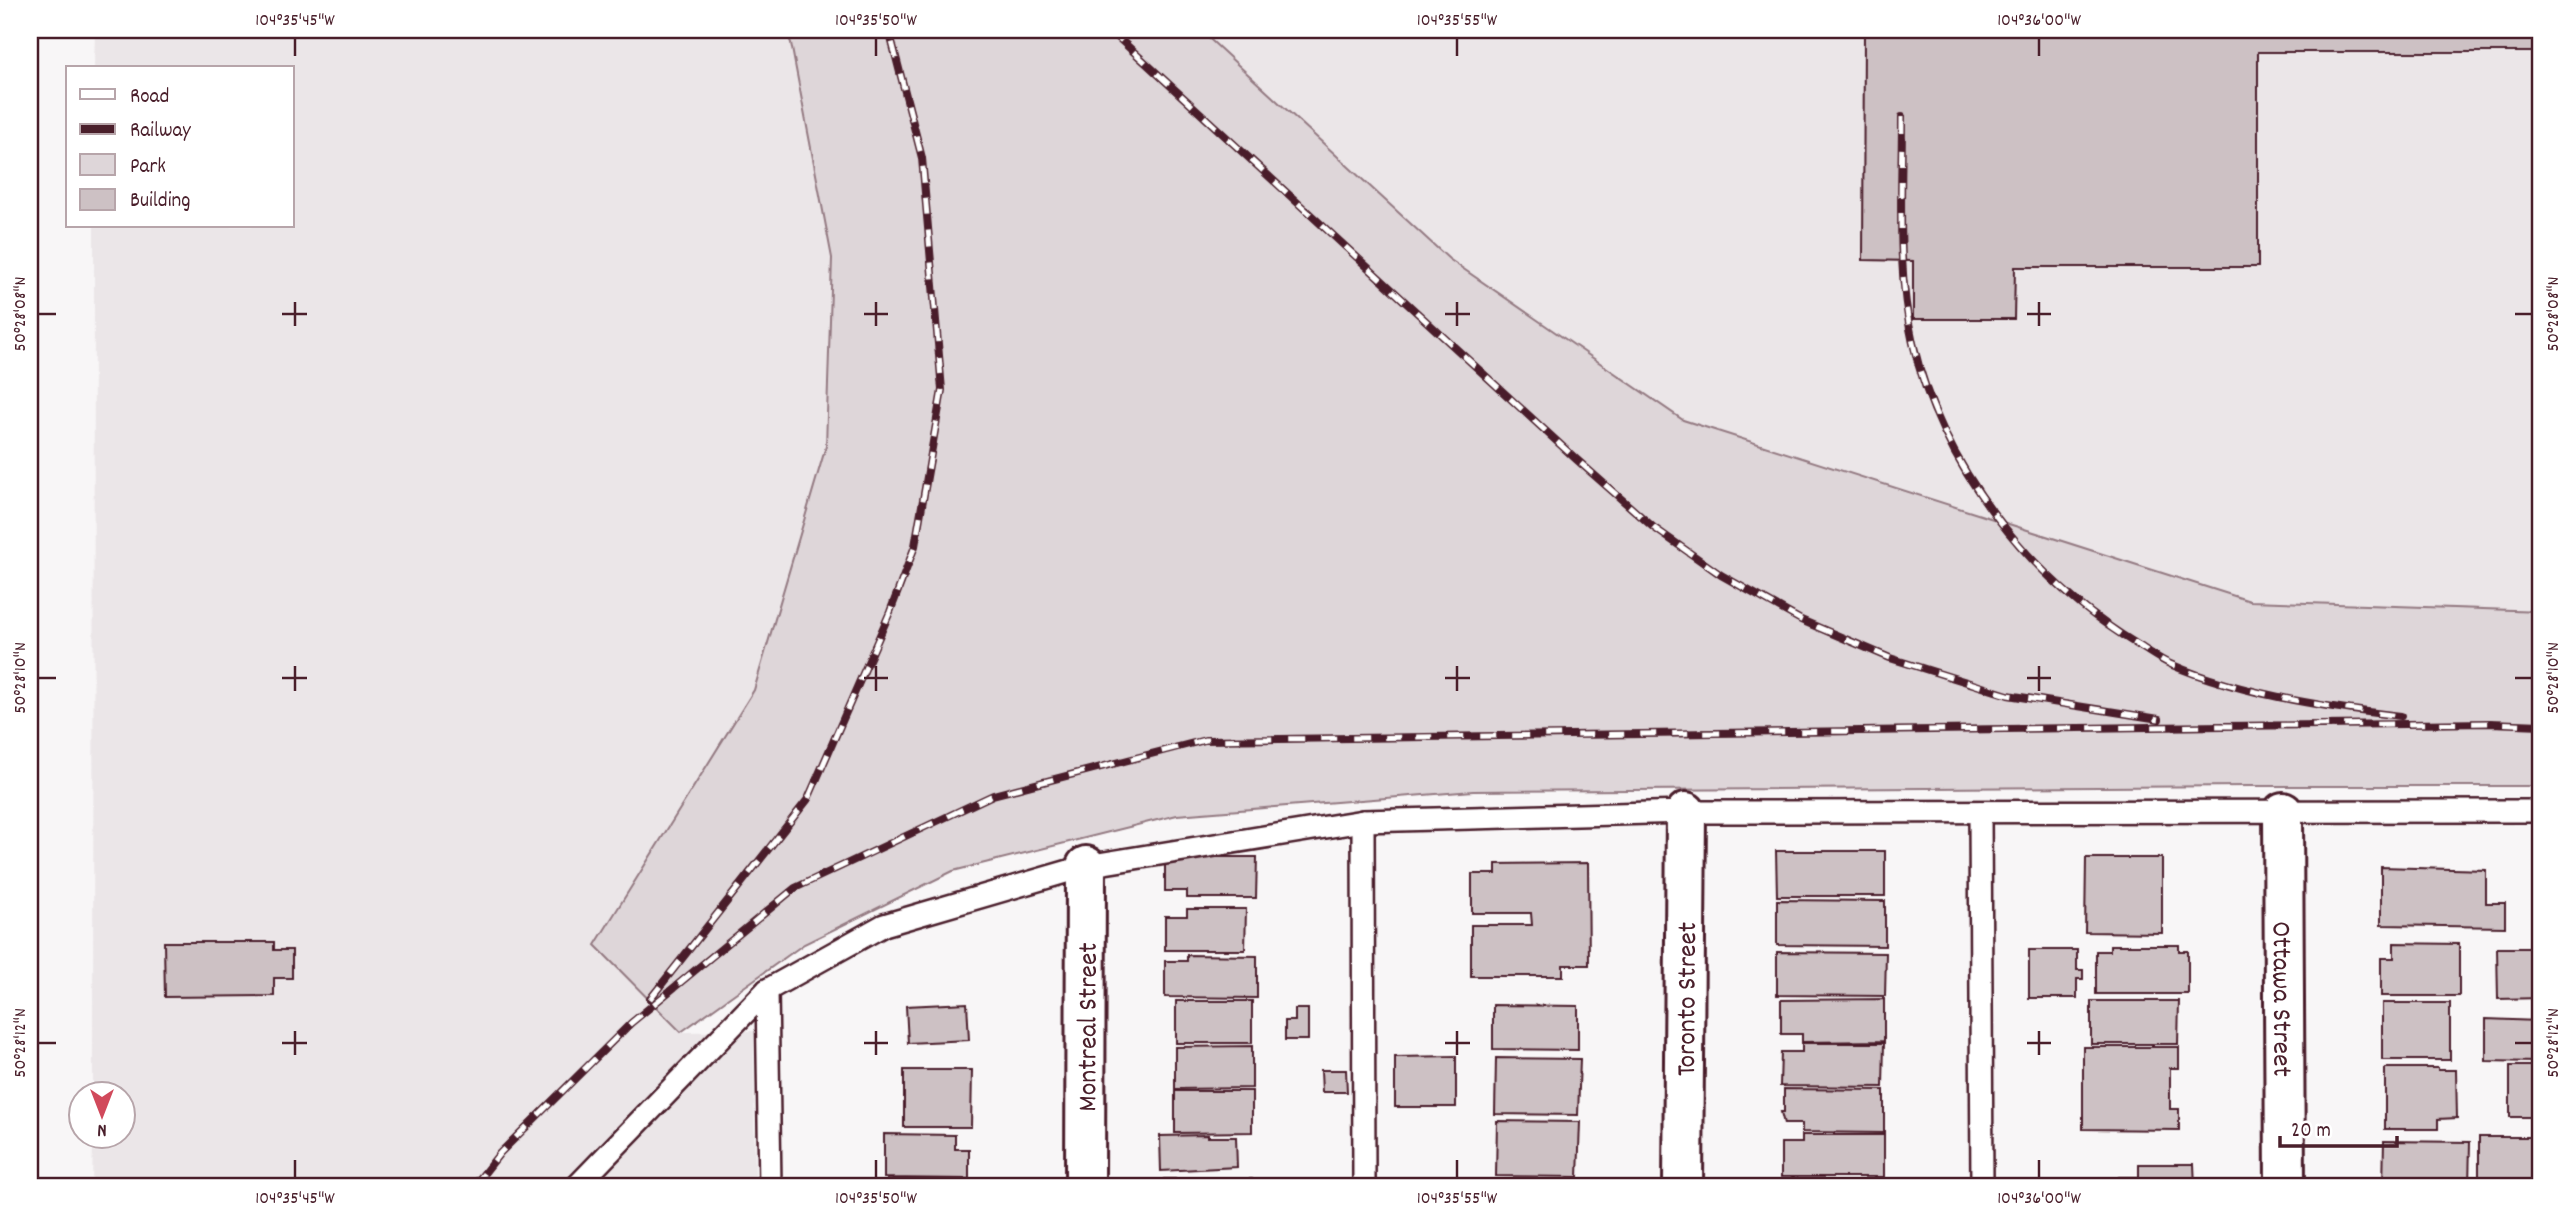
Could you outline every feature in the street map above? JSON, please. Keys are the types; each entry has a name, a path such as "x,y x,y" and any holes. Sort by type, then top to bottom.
{"street":[{"name":"Toronto Street","path":"1683,1186 1686,812"},
{"name":"Ottawa Street","path":"2283,812 2285,1186"},
{"name":"Montreal Street","path":"1085,1186 1086,866"}],"lane":[{"path":"577,1186 767,990 884,925 1086,866 1363,821 1686,812 2541,811"},
{"path":"1980,812 1982,1186"},
{"path":"1363,821 1364,1186"},
{"path":"767,990 770,1186"}],"shaded area":[{"path":"95,30 786,30 791,43 832,258 826,446 754,690 595,945 681,1032 754,1031 755,1186 92,1186 93,1150 136,1150 136,1080 93,1080 94,228 294,228 294,66 94,66"},
{"path":"1200,30 2541,30 2541,611 2250,601 1683,420 1449,259"}],"green space":[{"path":"786,30 1200,30 1449,259 1683,420 2250,601 2541,611 2541,786 1473,791 1177,815 953,871 804,944 681,1032 595,945 754,690 826,446 832,258 791,43"}],"building":[{"path":"1608,30 1608,33 1433,32"},
{"path":"1864,30 2541,30 2541,52 2258,52 2258,267 2015,267 2014,319 1913,319 1913,261 1863,260"},
{"path":"1776,851 1885,851 1885,896 1777,896"},
{"path":"1165,857 1257,857 1256,898 1187,898 1187,891 1165,891"},
{"path":"2086,858 2162,858 2162,933 2085,932"},
{"path":"1588,863 1589,965 1563,965 1563,976 1471,976 1471,925 1532,925 1531,913 1472,913 1472,874 1496,874 1496,864"},
{"path":"2381,867 2486,870 2486,903 2505,903 2505,927 2381,925"},
{"path":"1777,900 1885,901 1885,946 1777,945"},
{"path":"1187,909 1246,909 1245,950 1165,950 1165,916 1187,916"},
{"path":"164,942 274,942 274,950 292,950 292,978 274,978 274,996 165,997"},
{"path":"2394,943 2459,944 2459,996 2381,996 2381,958 2394,958"},
{"path":"2110,945 2179,945 2179,951 2188,951 2188,994 2096,994 2096,951 2110,951"},
{"path":"2497,948 2541,948 2541,998 2498,999"},
{"path":"2029,950 2077,950 2077,970 2083,970 2083,979 2077,979 2077,998 2029,998"},
{"path":"1777,952 1886,953 1885,996 1777,995"},
{"path":"1187,955 1257,956 1257,998 1165,997 1165,961 1187,961"},
{"path":"1884,999 1884,1041 1802,1042 1802,1034 1781,1034 1781,1000"},
{"path":"1176,1001 1252,1001 1252,1043 1176,1043"},
{"path":"2091,1001 2179,1001 2178,1044 2091,1044"},
{"path":"967,1003 969,1040 908,1043 906,1006"},
{"path":"2382,1003 2450,1003 2450,1060 2382,1060"},
{"path":"1493,1005 1578,1006 1578,1050 1493,1049"},
{"path":"1295,1009 1308,1009 1308,1040 1285,1040 1285,1021 1295,1021"},
{"path":"2486,1019 2538,1021 2537,1062 2486,1061"},
{"path":"1802,1043 1884,1043 1883,1087 1780,1086 1781,1052 1802,1052"},
{"path":"1252,1046 1252,1088 1175,1089 1175,1047"},
{"path":"2083,1047 2179,1047 2179,1068 2170,1068 2170,1109 2179,1109 2179,1130 2083,1129"},
{"path":"1456,1056 1456,1107 1395,1107 1395,1057"},
{"path":"1496,1058 1580,1059 1578,1115 1495,1114"},
{"path":"2510,1066 2541,1066 2541,1117 2510,1117"},
{"path":"2385,1068 2456,1070 2457,1118 2438,1119 2438,1129 2385,1129"},
{"path":"904,1070 972,1070 971,1127 904,1127"},
{"path":"1321,1070 1346,1070 1347,1092 1322,1092"},
{"path":"1784,1089 1884,1090 1884,1133 1802,1132 1802,1124 1784,1124 1781,1112 1784,1112"},
{"path":"1175,1091 1252,1091 1252,1132 1175,1133"},
{"path":"1497,1121 1580,1122 1578,1177 1496,1176"},
{"path":"884,1134 955,1135 955,1149 969,1149 969,1179 884,1178"},
{"path":"1802,1135 1884,1135 1884,1177 1781,1177 1781,1143 1802,1143"},
{"path":"1160,1136 1236,1137 1237,1167 1161,1171"},
{"path":"2479,1137 2534,1137 2534,1184 2479,1185"},
{"path":"2384,1141 2470,1142 2469,1186 2383,1186"},
{"path":"2139,1164 2194,1164 2195,1186 2119,1186 2119,1177 2139,1177"},
{"path":"887,1179 971,1180 971,1186 887,1186"},
{"path":"1164,1179 1252,1179 1252,1186 1164,1186"},
{"path":"796,1181 842,1181 842,1186 796,1186"},
{"path":"1520,1182 1573,1183 1585,1186 1520,1186"}],"railway":[{"path":"650,999 808,799 890,612 915,546 942,390 922,158 889,30"},
{"path":"1110,30 1576,459 1653,527 1721,575 1801,620 1890,658 2008,695 2159,719"},
{"path":"1902,117 1904,287 1913,343 1926,389 1968,476 2027,554 2099,619 2170,664 2224,683 2283,698 2401,716"},
{"path":"474,1186 500,1153 631,1023 795,888 993,795 1205,740 2222,726 2491,723 2541,725"}]}
